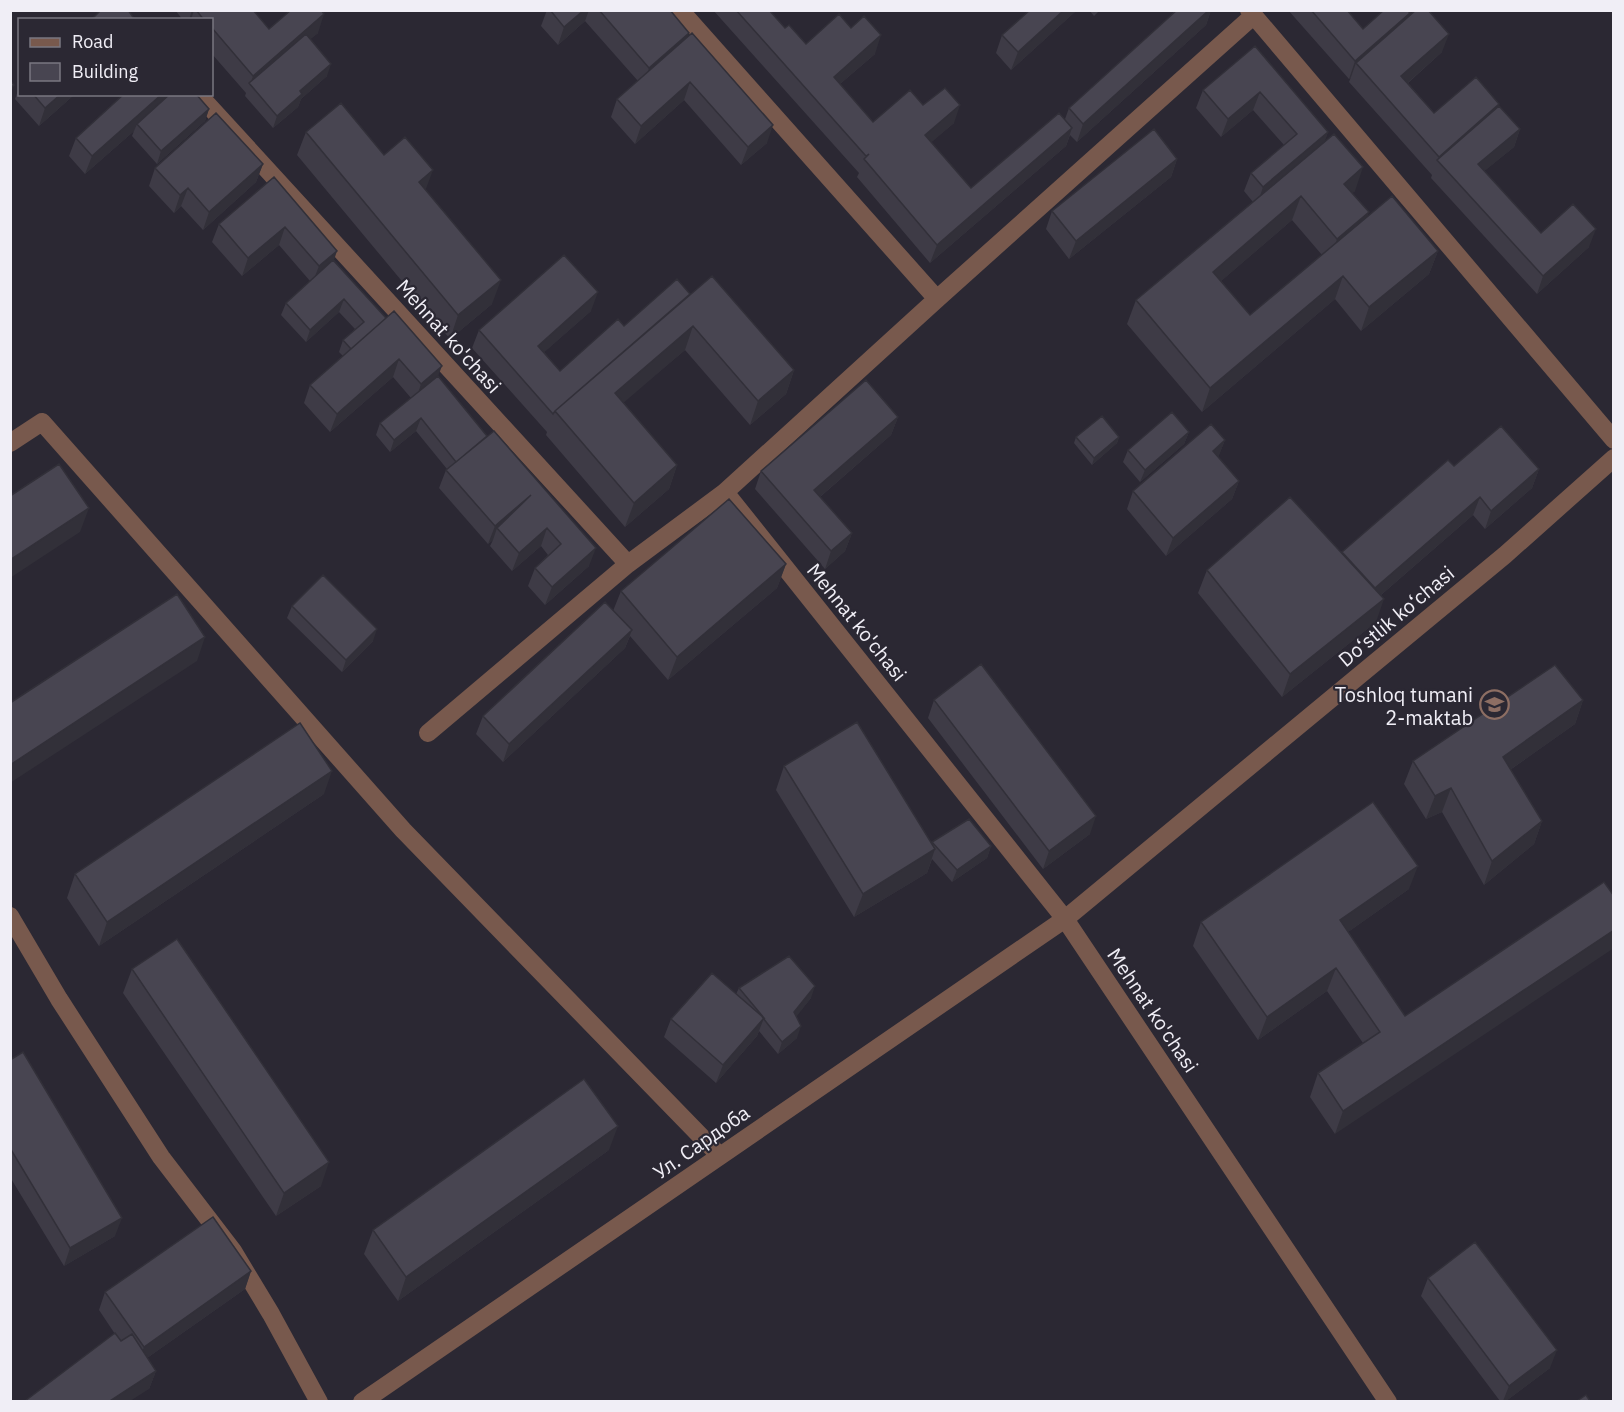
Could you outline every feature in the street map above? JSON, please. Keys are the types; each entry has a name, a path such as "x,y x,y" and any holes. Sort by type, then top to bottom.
{"street":[{"path":"680,10 937,299"},
{"path":"428,733 628,564 725,492 1251,13 1614,440"},
{"name":"Mehnat ko'chasi","path":"200,96 628,564"},
{"path":"10,442 42,422 403,830 720,1156"},
{"name":"Do‘stlik ko‘chasi","path":"1065,919 1505,555 1614,458"},
{"name":"Mehnat ko'chasi","path":"725,492 1065,919 1388,1401"},
{"path":"10,916 59,999 161,1157 233,1251 320,1401"},
{"name":"Ул. Сардоба","path":"362,1401 1065,919"}],"building":[{"path":"101,10 128,10 134,18 93,18"},
{"path":"196,10 253,10 269,29 291,10 321,10 324,14 253,76 213,29 213,18 202,18"},
{"path":"550,10 584,10 564,27"},
{"path":"599,10 670,10 689,33 649,68"},
{"path":"736,10 769,10 785,28 789,25 806,44 839,14 851,28 864,16 881,35 834,77 873,122 910,90 923,105 945,88 960,105 925,135 971,188 1059,113 1072,128 937,245 864,159 869,154 866,156"},
{"path":"1030,10 1064,10 1018,52 1002,35"},
{"path":"1177,10 1209,10 1083,124 1069,108"},
{"path":"1311,10 1347,10 1363,29 1384,10 1407,10 1410,13 1355,61"},
{"path":"1416,10 1428,10 1449,34 1401,76 1434,113 1476,77 1499,104 1439,157 1356,63"},
{"path":"692,33 773,125 748,147 690,82 641,126 617,99"},
{"path":"306,34 331,64 300,91 302,94 277,116 249,83"},
{"path":"1255,46 1328,132 1263,187 1251,173 1297,134 1260,92 1228,119 1203,90"},
{"path":"35,96 59,96 45,108"},
{"path":"122,96 160,96 92,156 76,138"},
{"path":"168,96 198,96 209,109 161,151 137,124"},
{"path":"341,103 384,155 405,137 433,170 419,182 501,280 458,315 306,132"},
{"path":"1499,106 1520,129 1478,164 1541,233 1573,204 1596,229 1543,276 1437,160"},
{"path":"216,113 263,164 209,212 188,188 180,195 155,168"},
{"path":"1154,129 1177,159 1076,241 1052,211"},
{"path":"1334,134 1363,167 1344,184 1369,212 1337,239 1301,196 1213,272 1250,315 1392,196 1438,251 1369,307 1343,276 1210,388 1136,300"},
{"path":"274,177 337,251 319,266 285,227 248,258 219,224"},
{"path":"564,255 598,292 538,346 560,371 618,319 624,326 677,279 690,294 553,414 479,330"},
{"path":"333,260 386,318 351,349 343,340 364,322 344,299 310,330 286,303"},
{"path":"712,276 794,370 758,401 693,326 615,393 677,465 634,503 555,411"},
{"path":"394,311 442,366 421,384 399,359 337,414 310,385"},
{"path":"438,376 487,436 456,462 421,418 394,440 380,423"},
{"path":"866,380 898,417 814,490 852,533 831,551 761,471"},
{"path":"1172,412 1189,432 1145,470 1128,450"},
{"path":"1102,416 1119,437 1094,458 1076,437"},
{"path":"1211,424 1225,440 1213,451 1239,481 1173,538 1133,491"},
{"path":"1501,426 1539,469 1491,511 1480,497 1375,588 1342,552 1448,460 1454,466"},
{"path":"494,431 596,548 552,587 535,568 561,544 547,528 519,553 497,528 531,495 495,526 446,470"},
{"path":"59,464 89,508 10,560 10,496"},
{"path":"1290,497 1384,599 1290,674 1207,570"},
{"path":"729,499 786,564 677,657 621,591"},
{"path":"323,575 377,629 346,660 292,606"},
{"path":"177,594 205,637 10,765 10,703"},
{"path":"605,602 632,630 509,744 483,716"},
{"path":"981,664 1096,816 1049,851 934,700"},
{"path":"1555,665 1583,700 1503,757 1542,821 1492,861 1451,788 1435,796 1413,761"},
{"path":"857,722 935,849 863,894 784,766"},
{"path":"300,723 332,771 107,922 75,874"},
{"path":"1373,802 1418,866 1340,920 1405,1016 1604,882 1614,896 1614,930 1343,1111 1318,1073 1380,1032 1336,968 1267,1017 1201,922"},
{"path":"969,819 991,846 957,870 932,842"},
{"path":"177,939 329,1162 284,1193 132,969"},
{"path":"789,956 815,986 794,1012 801,1026 782,1042 739,988"},
{"path":"712,973 764,1018 723,1065 671,1019"},
{"path":"23,1052 122,1218 70,1248 10,1148 10,1060"},
{"path":"584,1079 618,1126 406,1277 373,1230"},
{"path":"213,1217 251,1271 144,1347 105,1292"},
{"path":"1475,1242 1557,1350 1509,1386 1428,1278"},
{"path":"115,1333 121,1341 132,1334 156,1371 110,1401 25,1401"},
{"path":"1586,1395 1590,1401 1577,1401"}],"place":[{"name":"Toshloq tumani 2-maktab","path":"1494,705"}]}
